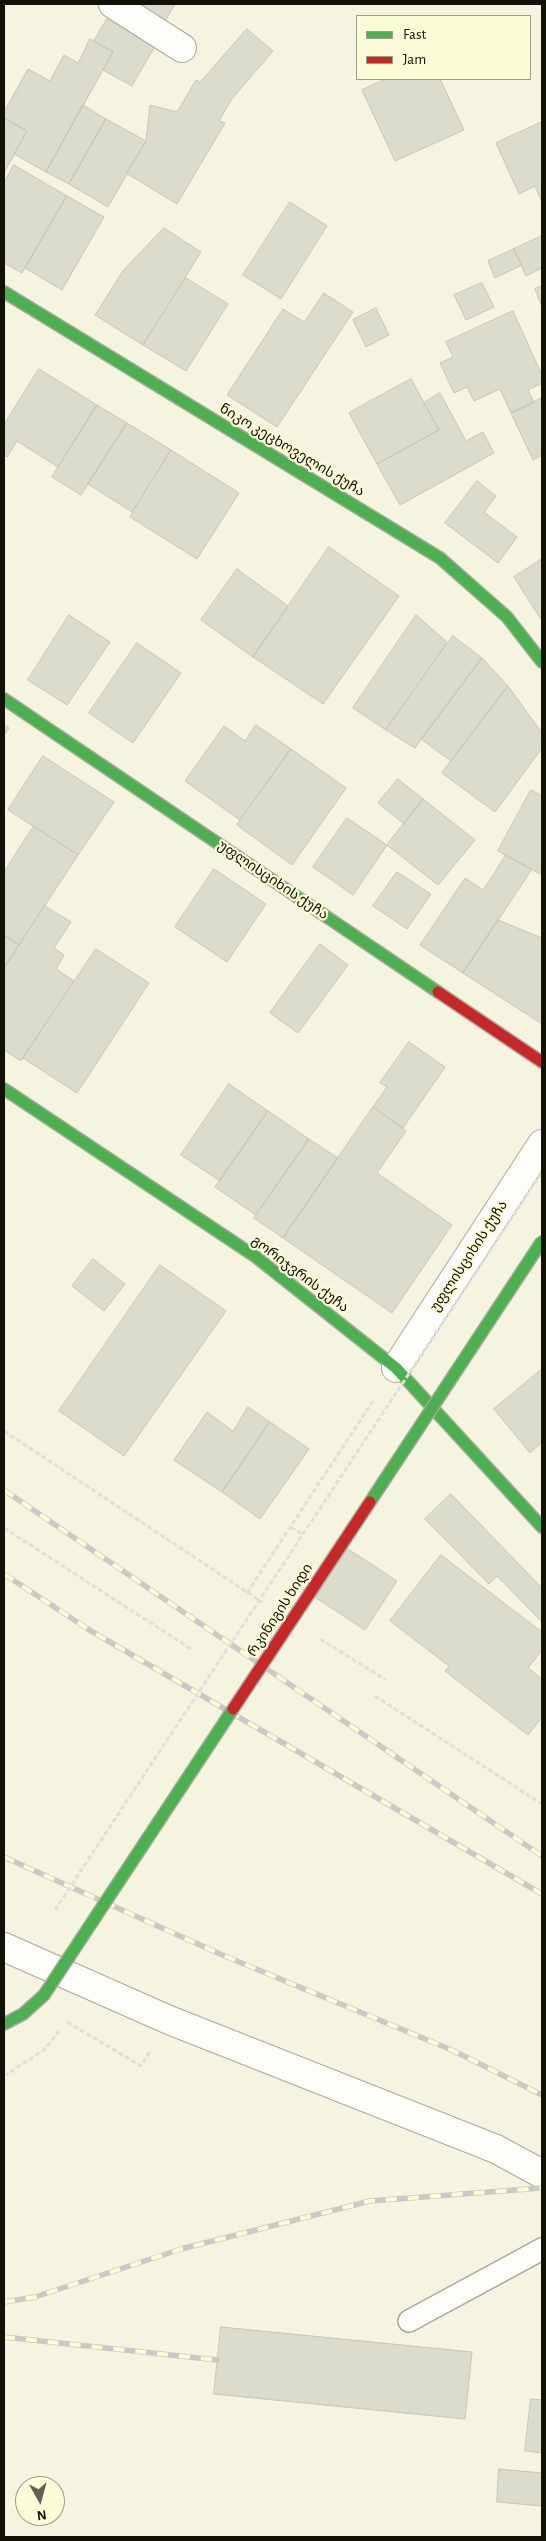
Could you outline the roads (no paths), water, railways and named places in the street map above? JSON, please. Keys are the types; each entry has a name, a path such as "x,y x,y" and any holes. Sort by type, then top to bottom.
{"main road":[{"name":"ნიკო კეცხოველის ქუჩა","path":"4,292 440,558 507,617 542,662"},
{"name":"უფლისციხის ქუჩა","path":"4,699 542,1062"},
{"name":"გორიჯვრის ქუჩა","path":"4,1089 256,1258 396,1368 542,1527"},
{"name":"რკინიგის ხიდი","path":"4,2024 23,2014 44,1995 542,1241"}],"street":[{"path":"112,4 182,48"},
{"name":"უფლისციხის ქუჩა","path":"396,1368 542,1144"},
{"path":"4,1947 169,2020 496,2148 542,2174"}],"lane":[{"path":"409,2321 542,2249"}],"railway":[{"path":"4,1490 542,1856"},
{"path":"4,1574 91,1631 542,1894"},
{"path":"4,1857 220,1954 454,2051 542,2095"},
{"path":"4,2302 35,2297 181,2249 370,2201 542,2188"},
{"path":"4,2337 217,2360"}]}
